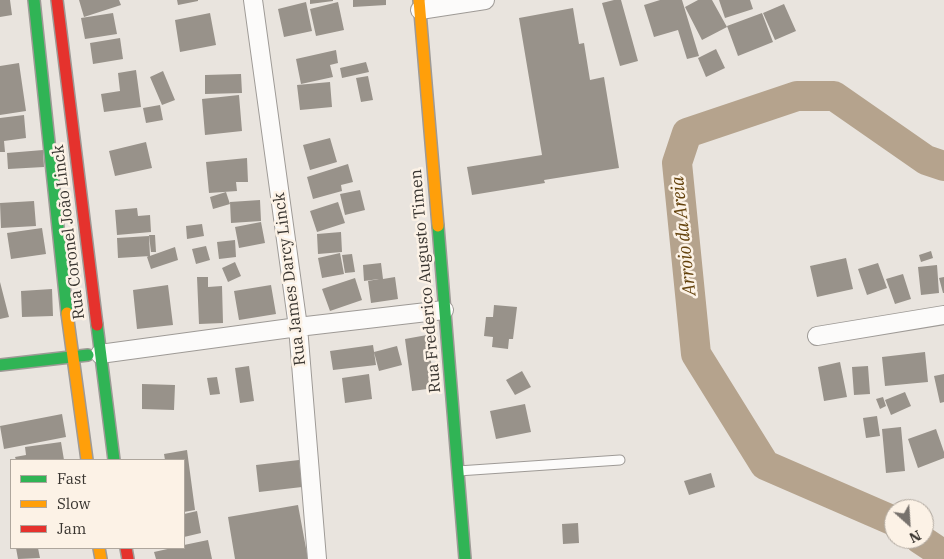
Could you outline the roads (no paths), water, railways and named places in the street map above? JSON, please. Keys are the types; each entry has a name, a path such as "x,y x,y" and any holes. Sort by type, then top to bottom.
{"main road":[{"name":"Rua Coronel João Linck","path":"34,0 72,356 87,459"},
{"name":"Rua Coronel João Linck","path":"57,0 114,459"},
{"name":"Rua Frederico Augusto Timen","path":"420,5 465,559"},
{"path":"0,364 100,354"}],"street":[{"name":"Rua James Darcy Linck","path":"253,0 298,326 317,559"},
{"path":"420,5 485,0"},
{"path":"100,354 298,326 444,310"},
{"path":"817,336 944,316"}],"lane":[{"path":"458,471 620,460"}],"waterway":[{"name":"Arroio da Areia","path":"884,517 765,465 696,354 677,163 687,133 797,96 834,96 926,160 944,166"},
{"name":"Arroio da Areia","path":"934,548 944,555"}]}
